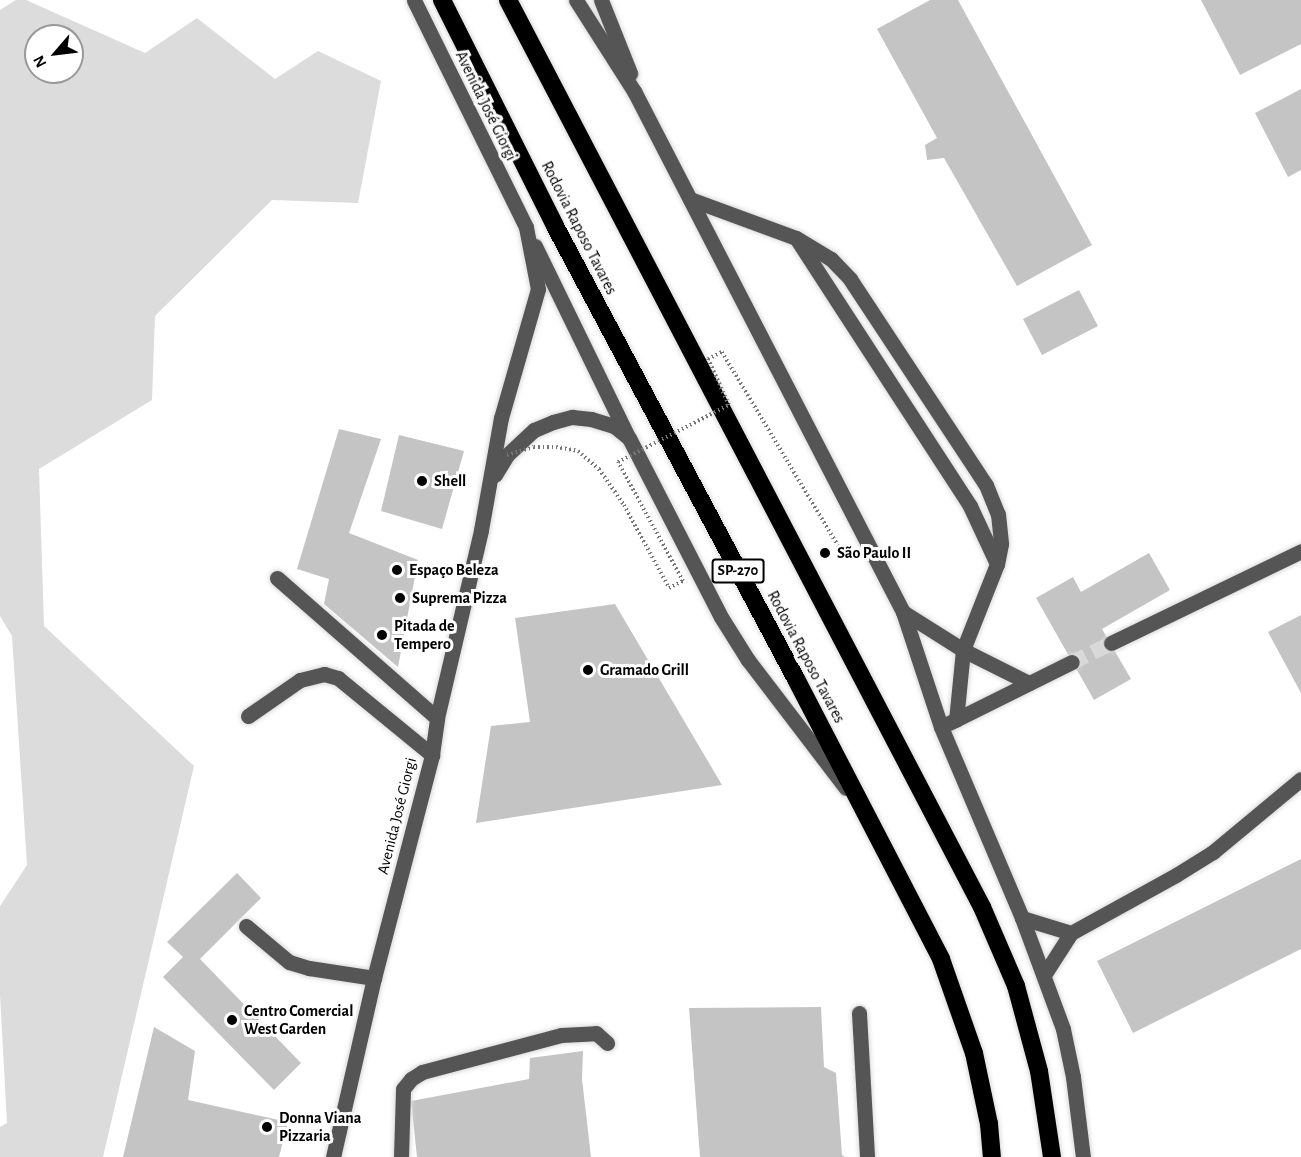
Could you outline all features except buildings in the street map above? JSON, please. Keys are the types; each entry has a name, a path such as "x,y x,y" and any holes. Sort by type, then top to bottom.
{"highway":[{"name":"Rodovia Raposo Tavares","path":"442,0 555,226 941,959 974,1053 989,1124 992,1157"},
{"path":"508,0 982,907 1019,996 1039,1071 1052,1157"}],"street":[{"name":"Avenida José Giorgi","path":"414,0 629,438 721,617 748,660 864,811"},
{"path":"576,0 634,91 903,612 941,727 1022,918 1063,1029 1073,1077 1083,1157"},
{"path":"601,0 627,61 634,91"},
{"path":"690,199 796,238 831,259 850,279 986,485 998,514 1001,544 997,564 963,650 956,720"},
{"name":"Avenida José Giorgi","path":"333,1157 374,978 432,756 437,718 490,483 501,418 538,289 526,227"},
{"path":"796,238 970,506 997,564"},
{"name":"Avenida José Giorgi","path":"490,483 507,455 534,430 572,417 614,426 629,438"},
{"path":"1111,643 1301,551"},
{"path":"277,578 437,718"},
{"path":"903,612 963,650 1029,682"},
{"path":"941,727 1072,662"},
{"path":"249,716 300,680 324,674 338,678 432,756"},
{"path":"1044,975 1071,933 1213,852 1301,779"},
{"path":"1022,918 1071,933"},
{"path":"246,926 289,962 309,968 374,978"},
{"path":"859,1012 867,1157"},
{"path":"401,1157 403,1089 411,1079 422,1072 561,1035 596,1033 607,1042"}],"path":[{"path":"507,455 534,447 556,447 578,452 599,469 624,506 669,588 683,581 618,462 729,405 708,359 722,352 841,551"}],"shaded area":[{"path":"16,0 26,0 80,24 24,24 24,84 84,84 84,26 145,53 197,18 275,79 318,51 381,81 358,203 272,200 155,316 152,400 39,469 44,626 194,766 103,1157 0,1157 0,1127 7,1123 0,995 0,906 27,865 12,636 0,616 0,10"}],"tunnel":[{"path":"1072,662 1111,643"}],"place":[{"name":"Shell","path":"422,481"},
{"name":"São Paulo II","path":"825,553"},
{"name":"Espaço Beleza","path":"397,570"},
{"name":"Suprema Pizza","path":"400,598"},
{"name":"Pitada de Tempero","path":"382,635"},
{"name":"Gramado Grill","path":"588,670"},
{"name":"Centro Comercial West Garden","path":"232,1020"},
{"name":"Donna Viana Pizzaria","path":"267,1127"}]}
